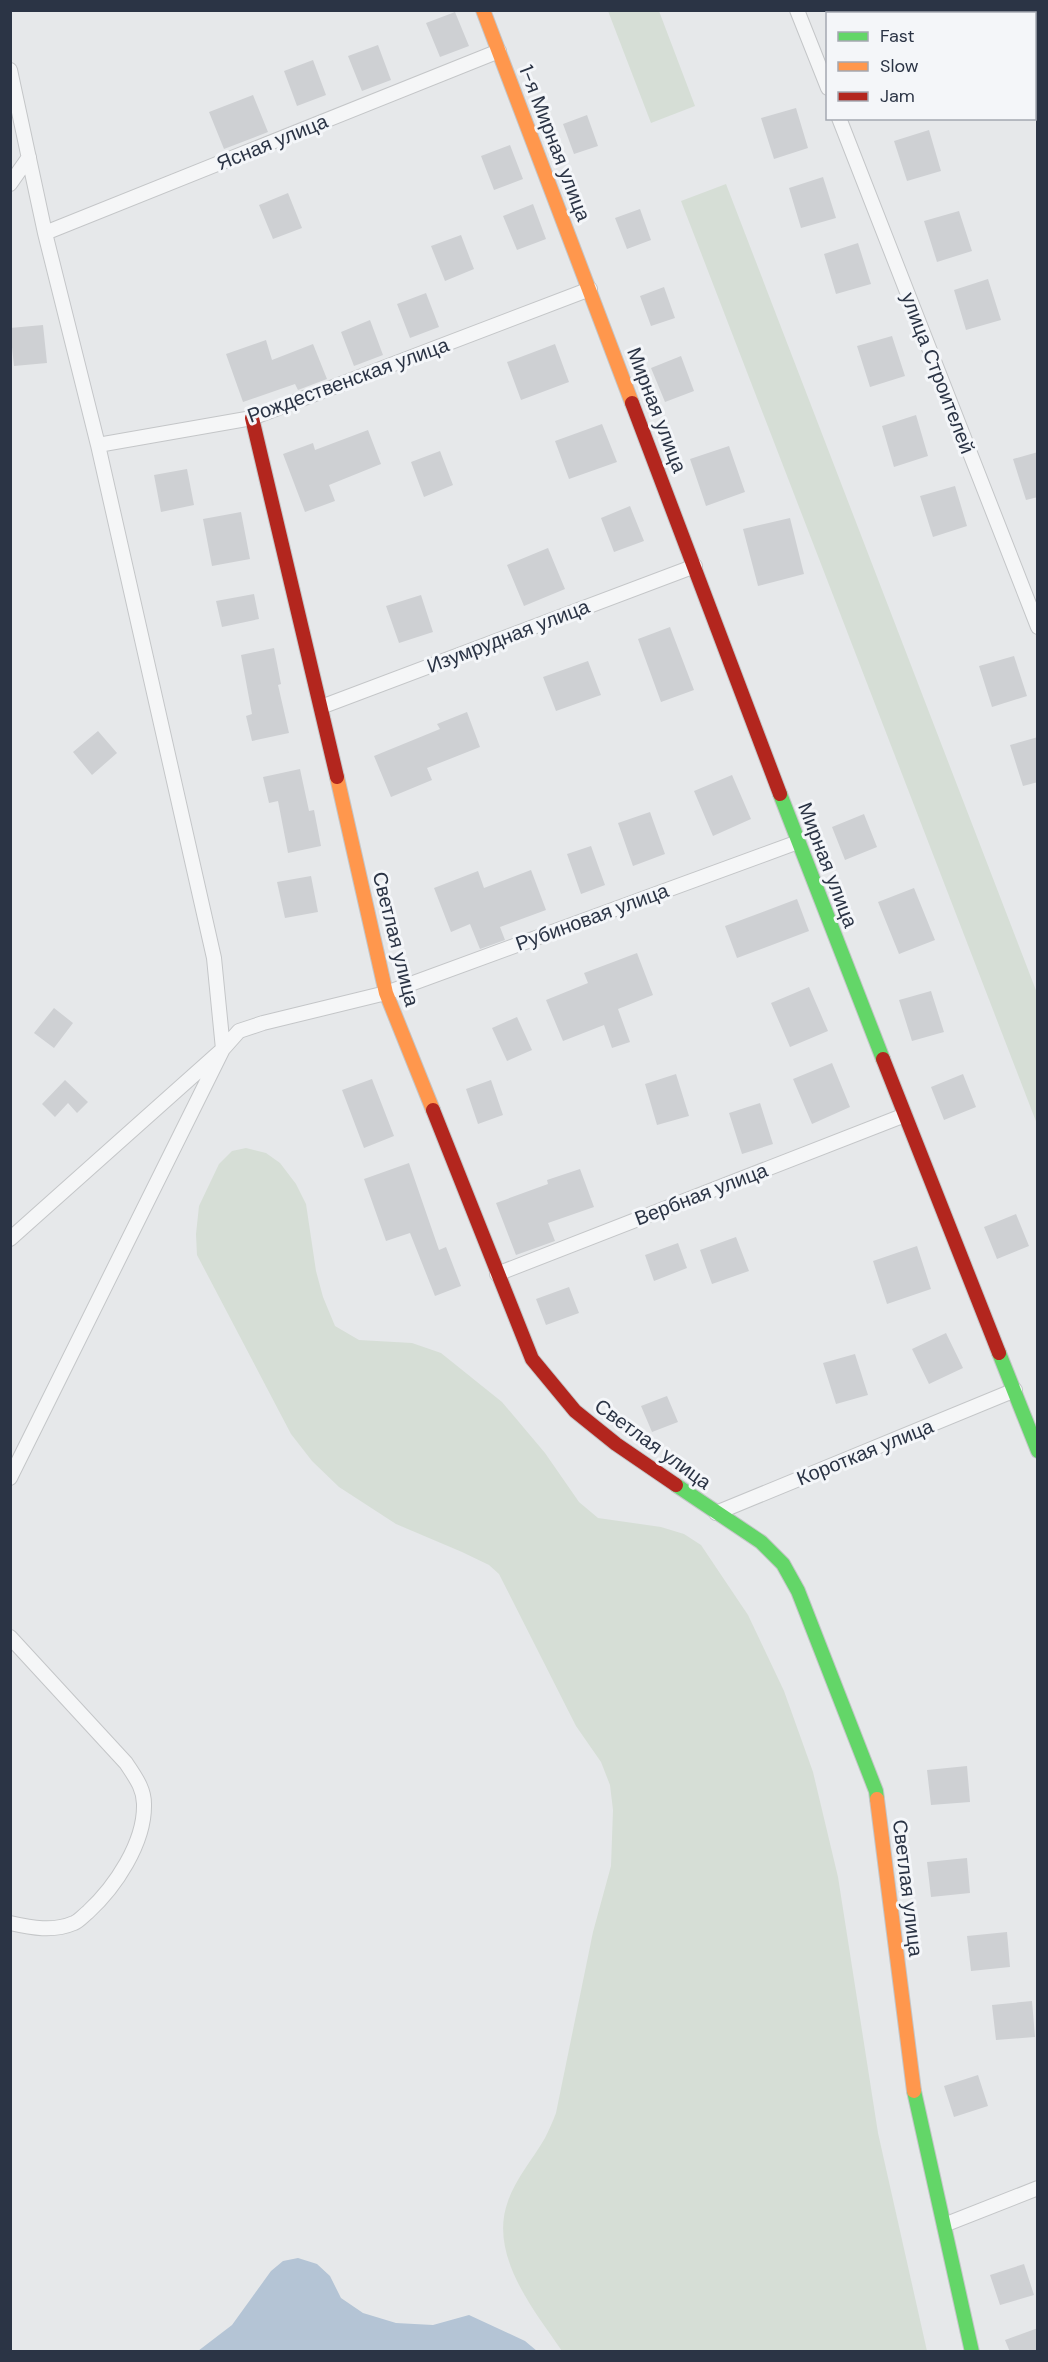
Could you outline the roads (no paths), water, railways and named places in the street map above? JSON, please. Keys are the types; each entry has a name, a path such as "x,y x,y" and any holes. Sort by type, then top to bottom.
{"street":[{"name":"1-я Мирная улица","path":"483,10 590,289"},
{"path":"797,10 826,83"},
{"name":"Ясная улица","path":"45,233 499,51"},
{"path":"10,70 45,233 98,445 214,958 223,1049 10,1478"},
{"name":"улица Строителей","path":"840,120 1038,627"},
{"path":"10,184 29,157"},
{"name":"Рождественская улица","path":"98,445 252,418 590,289"},
{"name":"Мирная улица","path":"590,289 798,842 1038,1451"},
{"name":"Светлая улица","path":"252,418 386,993 532,1359 575,1411 616,1444 761,1542 783,1564 798,1591 876,1791 916,2104 972,2352"},
{"name":"Изумрудная улица","path":"321,707 695,566"},
{"name":"Рубиновая улица","path":"10,1239 223,1049 239,1031 386,993 798,842"},
{"name":"Вербная улица","path":"497,1274 904,1115"},
{"name":"Короткая улица","path":"716,1513 1015,1390"},
{"path":"10,1637 126,1763 141,1785 144,1804 142,1821 131,1855 105,1896 76,1923 56,1929 32,1928 10,1923"},
{"path":"944,2224 1038,2188"}],"water":[{"path":"298,2258 317,2264 330,2276 341,2298 363,2313 396,2323 433,2325 469,2315 525,2341 537,2351 198,2351 232,2325 271,2271 283,2261"}]}
